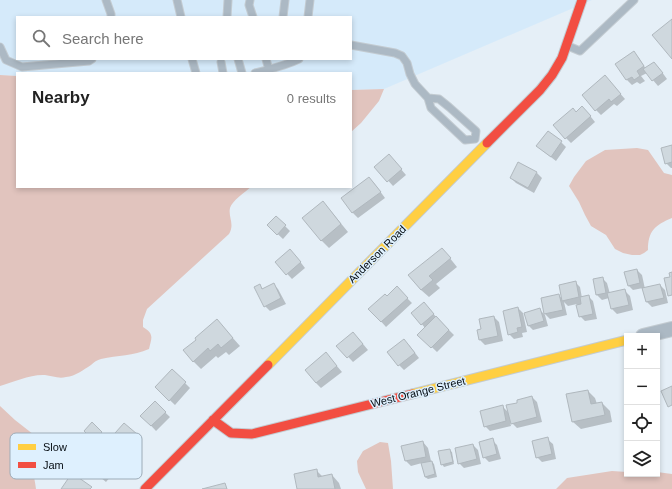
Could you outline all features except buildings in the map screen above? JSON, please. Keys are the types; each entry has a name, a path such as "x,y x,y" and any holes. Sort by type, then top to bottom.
{"street":[{"name":"Anderson Road","path":"145,489 540,90 552,75 562,58 582,0"},
{"path":"655,333 672,329"},
{"name":"West Orange Street","path":"213,420 231,433 252,434 624,341"}],"lane":[{"path":"106,0 111,16"},
{"path":"177,0 181,16"},
{"path":"227,16 228,0"},
{"path":"250,0 249,5 253,16"},
{"path":"283,16 285,0"},
{"path":"308,16 310,0"},
{"path":"566,45 580,51 634,0"},
{"path":"352,45 395,53 402,56 407,63 415,84 428,98 431,108 465,140 475,139"},
{"path":"0,47 6,60 22,67 90,60"},
{"path":"192,60 196,72"},
{"path":"238,60 242,72"},
{"path":"266,60 269,70"},
{"path":"260,72 297,60"},
{"path":"221,62 223,72"},
{"path":"428,98 439,99 449,107 476,132 475,139"},
{"path":"475,139 483,147"}],"shaded area":[{"path":"0,0 592,0 384,89 352,90 352,72 16,72 16,76 0,75"},
{"path":"0,75 16,76 16,188 250,188 231,205 231,230 229,234 147,309 143,320 143,327 151,334 149,349 137,353 100,359 70,376 61,378 40,375 0,386"},
{"path":"384,89 379,101 361,123 352,131 352,90"},
{"path":"637,148 648,150 664,173 672,175 672,218 661,223 651,233 648,243 648,250 640,255 632,255 615,249 606,235 591,226 569,186 586,161 605,150"},
{"path":"0,406 32,433 10,433 10,479 34,479 36,489 0,489"},
{"path":"380,442 388,443 393,489 366,489 358,472 357,461 363,451"},
{"path":"612,471 624,472 624,477 660,477 660,472 672,474 672,489 556,489 567,478"}],"traffic: slow":[{"path":"268,365 487,143"},
{"path":"412,394 624,341"}],"traffic: jam":[{"path":"487,143 540,90 552,75 562,58 582,0"},
{"path":"145,489 268,365"},
{"path":"213,420 231,433 252,434 412,394"}]}
